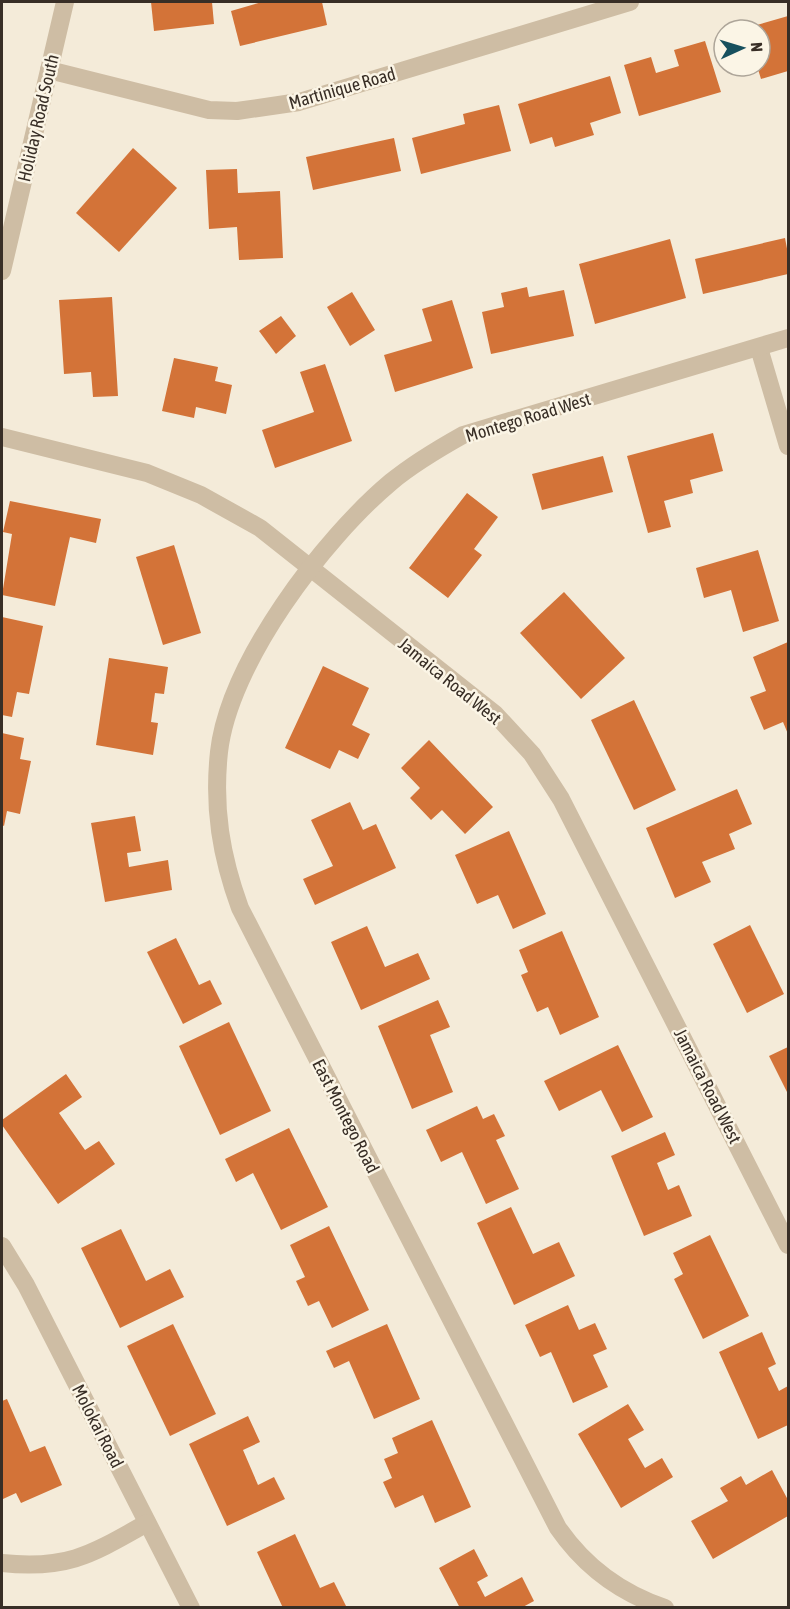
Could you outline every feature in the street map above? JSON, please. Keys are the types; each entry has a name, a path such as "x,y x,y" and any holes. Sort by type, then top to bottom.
{"street":[{"name":"Holiday Road South","path":"2,270 65,2"},
{"name":"Martinique Road","path":"49,70 209,110 264,109 299,102 630,2"},
{"name":"Montego Road West","path":"310,568 362,509 390,483 419,460 463,435 789,338"},
{"path":"759,348 789,446"},
{"name":"Jamaica Road West","path":"2,437 147,473 201,495 260,528 495,714 532,754 561,799 789,1245"},
{"name":"East Montego Road","path":"310,568 260,643 240,679 227,712 219,750 216,793 219,834 225,867 240,908 558,1528 588,1564 615,1586 665,1608"},
{"name":"Molokai Road","path":"2,1246 26,1285 191,1608"},
{"path":"2,1563 56,1564 89,1556 147,1523"}],"building":[{"path":"151,2 212,2 214,24 154,31"},
{"path":"262,2 322,2 327,25 240,46 231,11"},
{"path":"788,16 788,71 772,76 772,21"},
{"path":"705,41 712,63 712,78 717,78 721,92 639,116 624,65 651,57 656,73 679,66 674,50"},
{"path":"610,76 621,113 590,123 594,135 555,147 552,137 530,144 518,104"},
{"path":"499,105 511,151 421,174 412,138 465,124 463,114"},
{"path":"394,138 401,171 313,190 306,157"},
{"path":"133,148 177,188 119,252 76,213"},
{"path":"237,169 238,193 280,191 283,258 239,260 237,227 209,229 206,170"},
{"path":"785,238 788,274 703,294 695,259"},
{"path":"670,239 686,298 595,324 579,264"},
{"path":"527,287 529,297 564,290 574,336 491,354 482,312 504,307 501,293"},
{"path":"352,292 375,330 350,346 327,307"},
{"path":"112,297 118,396 93,397 91,372 64,374 59,300"},
{"path":"452,300 473,368 395,392 384,355 432,341 422,309"},
{"path":"281,316 296,336 276,354 259,331"},
{"path":"174,358 218,367 215,381 232,385 226,414 196,407 194,418 162,411"},
{"path":"325,364 352,441 275,468 262,430 314,412 300,372"},
{"path":"713,433 723,471 690,480 693,493 664,501 671,527 648,533 627,456"},
{"path":"603,456 613,492 542,510 532,474"},
{"path":"467,493 498,517 474,549 482,555 448,598 409,568"},
{"path":"10,501 101,519 96,543 70,537 55,606 2,595 12,534 3,532"},
{"path":"174,545 201,633 163,645 136,557"},
{"path":"758,550 779,621 743,632 731,590 704,598 696,568"},
{"path":"564,592 625,658 581,699 520,633"},
{"path":"2,617 43,626 29,694 17,692 12,717 2,715"},
{"path":"788,642 788,734 783,722 764,730 750,697 766,691 753,657"},
{"path":"109,658 168,667 164,694 155,693 151,722 158,723 153,755 96,745"},
{"path":"323,666 369,688 352,725 370,734 358,759 339,750 330,769 285,748"},
{"path":"634,700 676,790 634,810 591,720"},
{"path":"2,733 24,738 20,759 31,761 20,814 7,811 4,826 2,825"},
{"path":"429,740 493,807 465,834 442,810 431,820 410,798 420,788 401,768"},
{"path":"737,789 752,824 729,834 735,849 702,862 711,882 675,898 646,828"},
{"path":"350,802 363,830 376,824 396,868 315,905 303,879 333,866 311,820"},
{"path":"135,816 141,851 127,853 129,867 168,860 172,890 105,902 91,823"},
{"path":"509,831 546,914 513,929 498,895 477,904 455,855"},
{"path":"750,925 784,994 747,1013 713,944"},
{"path":"367,926 385,967 418,953 430,979 361,1010 331,942"},
{"path":"562,931 599,1017 560,1035 548,1007 537,1012 521,975 528,972 519,950"},
{"path":"176,938 199,985 210,980 222,1004 183,1024 147,952"},
{"path":"438,1000 450,1027 430,1035 453,1092 412,1109 378,1026"},
{"path":"229,1022 271,1111 220,1135 179,1046"},
{"path":"618,1045 653,1117 622,1132 601,1090 559,1111 544,1081"},
{"path":"788,1047 788,1094 769,1056"},
{"path":"66,1074 82,1097 59,1113 85,1150 99,1141 115,1164 58,1204 2,1125 2,1120"},
{"path":"477,1106 483,1119 494,1114 505,1136 496,1140 519,1189 486,1204 462,1152 441,1162 426,1130"},
{"path":"289,1128 328,1207 281,1230 253,1173 236,1182 225,1159"},
{"path":"665,1132 675,1155 657,1163 668,1190 679,1185 692,1216 644,1236 611,1156"},
{"path":"511,1207 533,1254 559,1242 575,1276 514,1305 477,1223"},
{"path":"329,1226 369,1310 332,1328 319,1301 308,1306 296,1281 305,1277 290,1245"},
{"path":"121,1229 146,1281 170,1269 184,1297 120,1328 81,1248"},
{"path":"710,1235 749,1316 703,1339 674,1279 683,1274 673,1253"},
{"path":"568,1305 579,1330 595,1323 607,1349 593,1355 608,1387 573,1403 551,1352 540,1357 525,1325"},
{"path":"173,1324 216,1414 170,1436 127,1346"},
{"path":"387,1324 420,1399 374,1419 349,1361 334,1368 326,1351"},
{"path":"762,1332 776,1364 768,1368 779,1391 788,1386 788,1425 758,1439 719,1352"},
{"path":"7,1399 30,1452 45,1446 62,1485 21,1503 16,1493 3,1499 2,1495 2,1401"},
{"path":"628,1404 644,1430 628,1439 645,1468 662,1458 673,1477 621,1508 578,1434"},
{"path":"248,1416 260,1442 243,1450 258,1485 274,1477 285,1499 227,1526 189,1444"},
{"path":"432,1420 471,1507 435,1523 423,1495 395,1508 383,1482 392,1478 384,1459 398,1453 392,1438"},
{"path":"772,1470 788,1500 788,1516 713,1559 691,1521 728,1501 720,1488 741,1476 746,1485"},
{"path":"295,1534 320,1588 334,1582 346,1606 283,1608 257,1552"},
{"path":"474,1549 488,1576 477,1582 485,1597 522,1577 534,1601 521,1608 460,1608 439,1568"}]}
